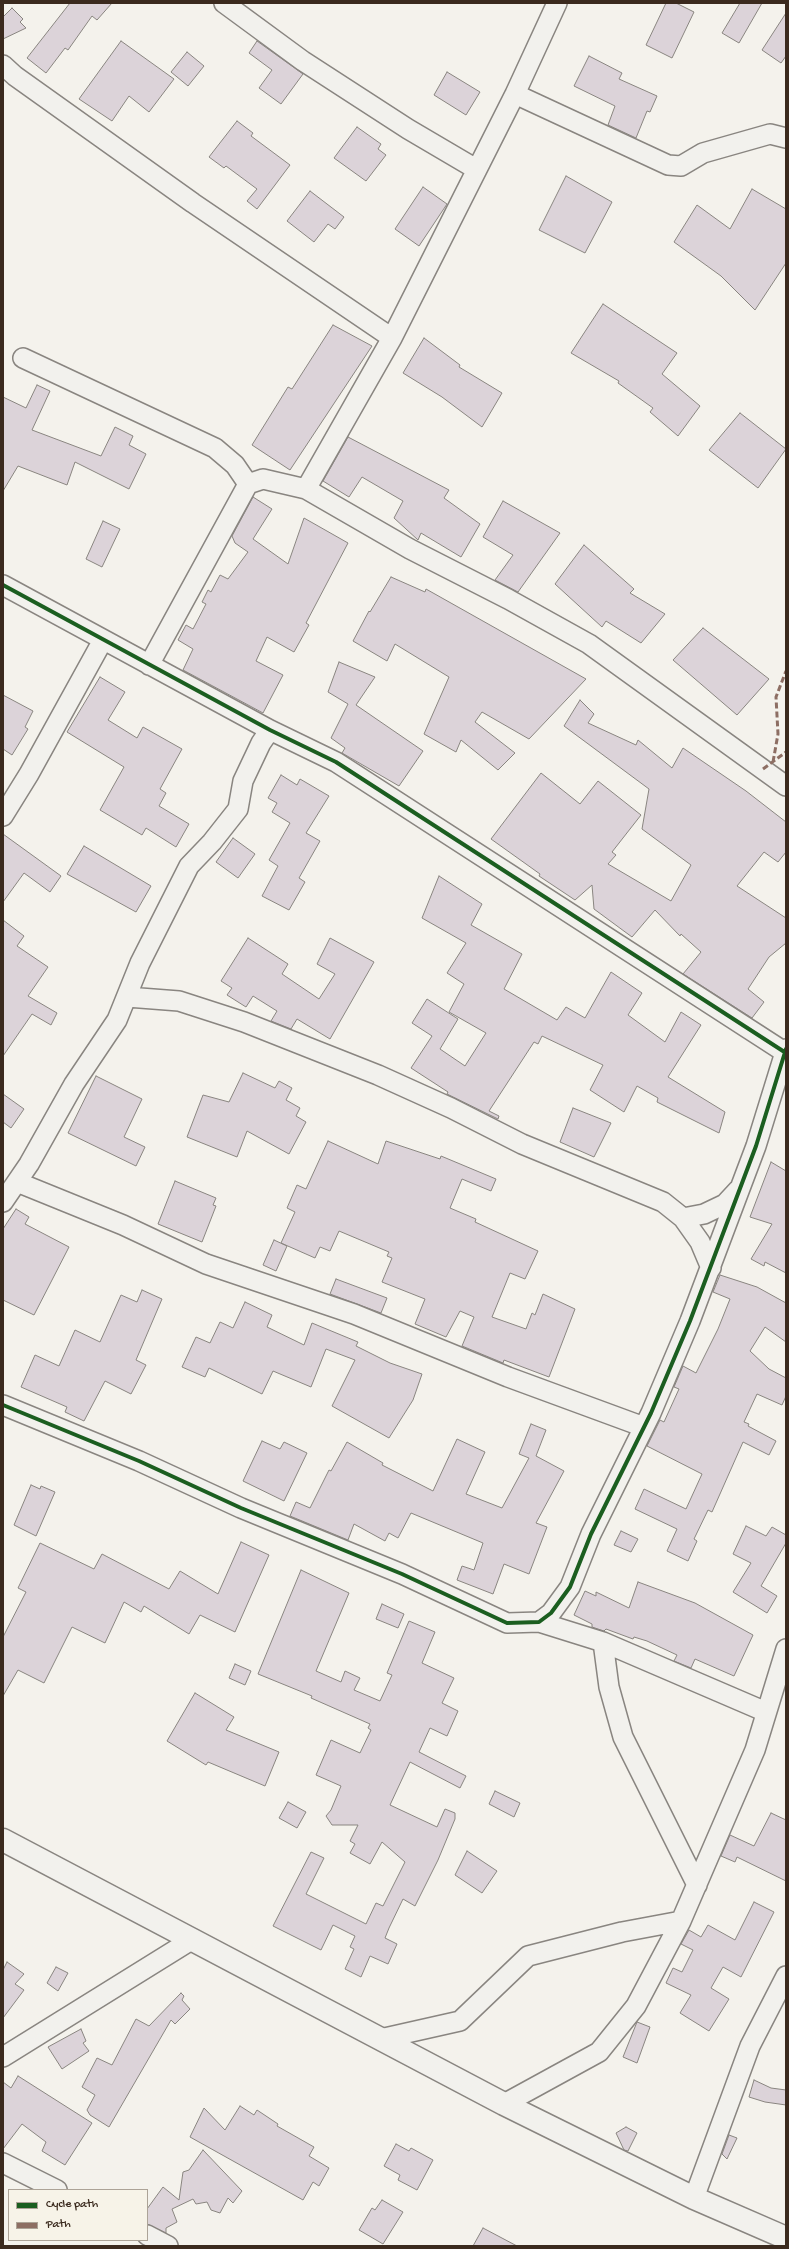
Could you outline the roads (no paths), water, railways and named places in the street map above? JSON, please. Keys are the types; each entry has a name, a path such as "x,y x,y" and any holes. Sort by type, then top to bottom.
{"main road":[{"path":"3,1840 504,2104 694,2198 786,2238"}],"street":[{"path":"224,3 303,61 408,129 476,168"},
{"path":"306,489 392,338 476,168 515,94 557,3"},
{"path":"3,65 15,76 194,203 392,338"},
{"path":"515,94 668,165 681,166 703,153 770,134 786,138"},
{"path":"23,358 215,448 235,465 248,484"},
{"path":"149,665 248,484 263,479 306,489 410,549 508,599 589,644 786,786"},
{"path":"3,584 270,730 336,762 717,1006 786,1052 741,1186 690,1321 644,1427 591,1534 570,1587 551,1613 539,1622"},
{"path":"3,816 29,774 103,640"},
{"path":"3,1202 30,1164 74,1084 117,1020 140,963 189,866 212,842 238,809 243,781 261,743 270,730"},
{"path":"127,997 179,1001 244,1022 378,1075 451,1108 522,1144 663,1202 683,1218 700,1242 711,1268"},
{"path":"17,1182 123,1225 206,1264 354,1314 508,1377 644,1427"},
{"path":"683,1218 704,1214 725,1204 741,1186"},
{"path":"3,1405 139,1461 241,1508 402,1574 507,1623 539,1622 603,1642 766,1712"},
{"path":"603,1642 609,1687 623,1737 697,1885"},
{"path":"504,2104 599,2052 636,2006 681,1921 755,1750 786,1649"},
{"path":"380,2039 460,2021 528,1956 622,1932 681,1921"},
{"path":"3,2057 193,1939"},
{"path":"694,2198 750,2046 786,1976"},
{"path":"3,2163 55,2189"},
{"path":"148,2236 168,2246"}]}
